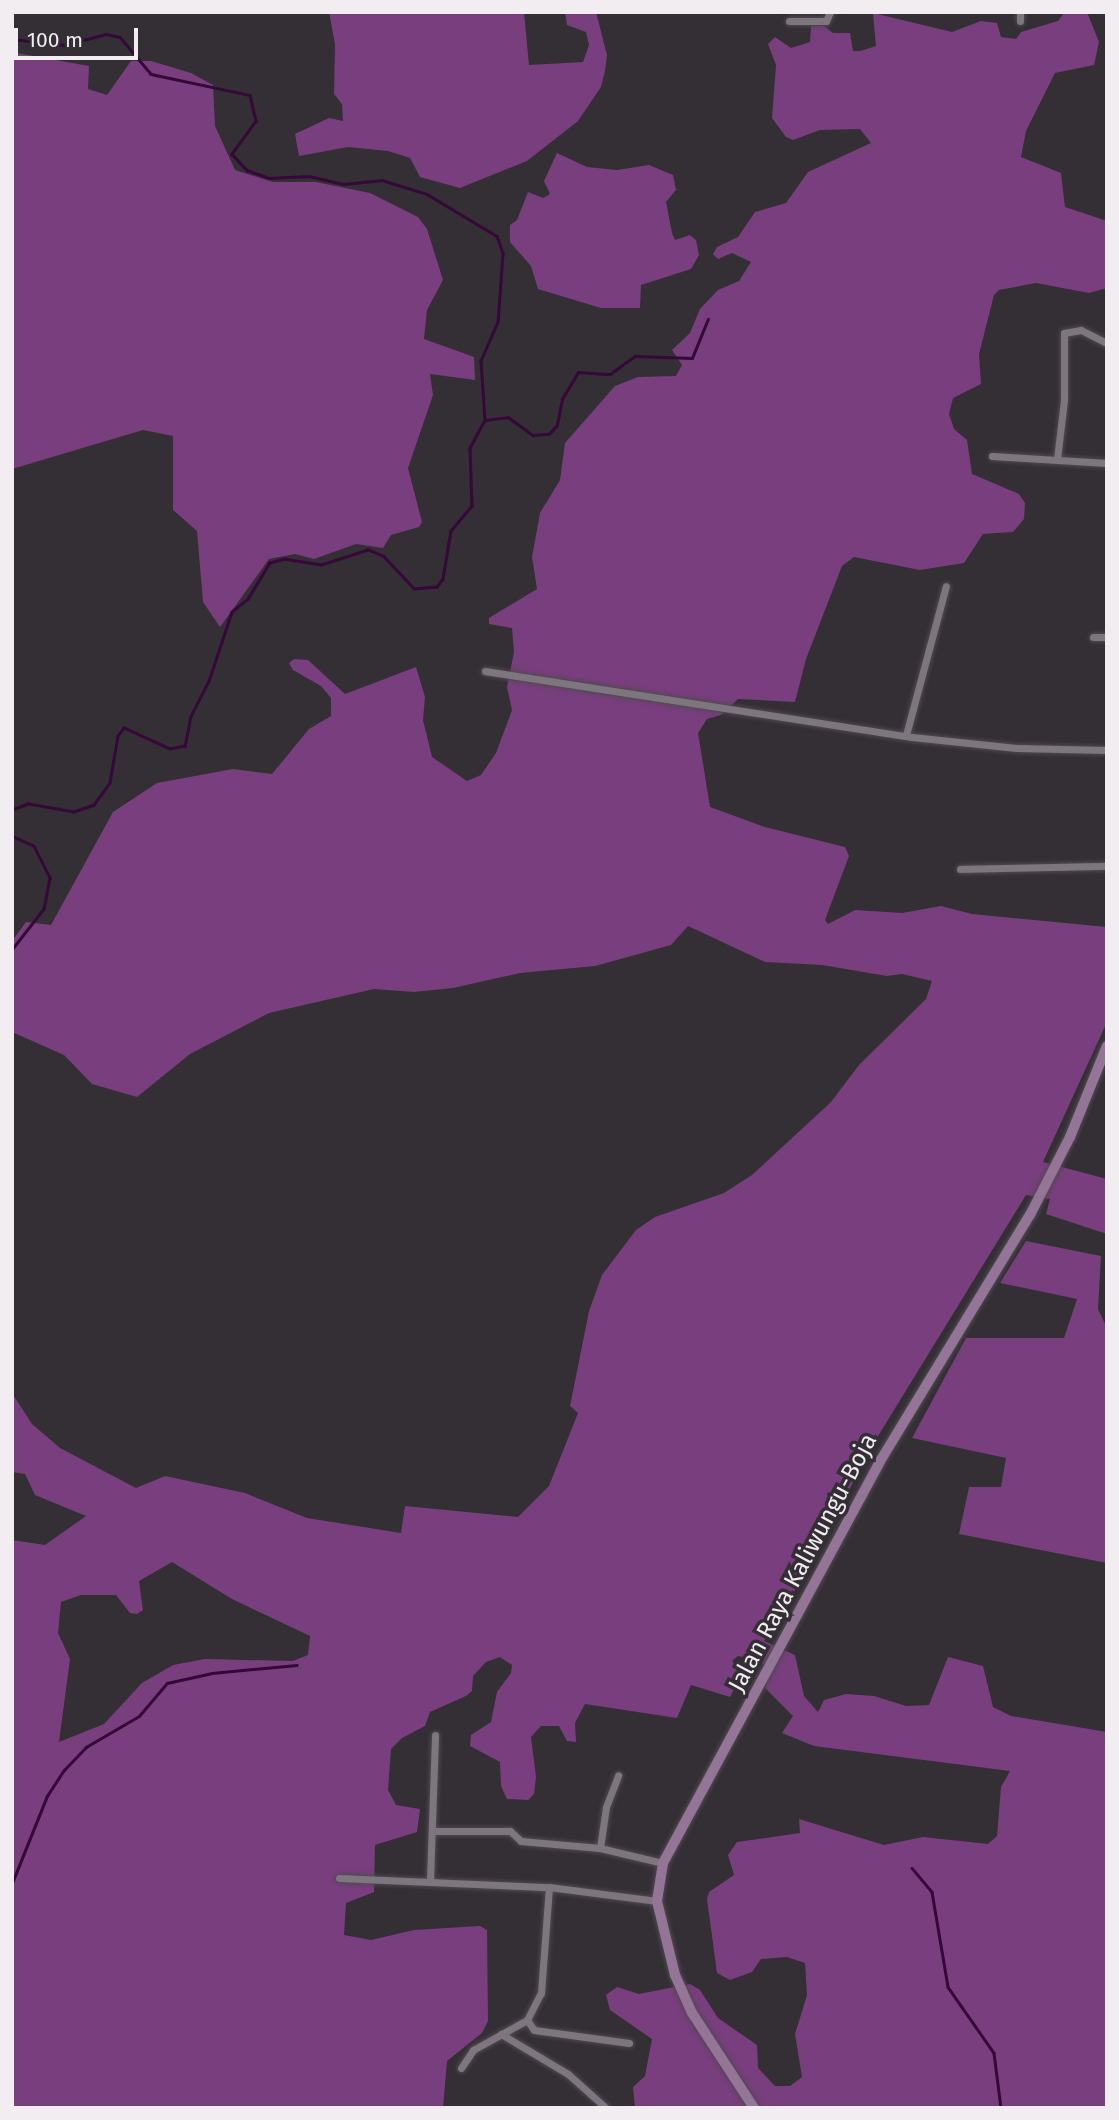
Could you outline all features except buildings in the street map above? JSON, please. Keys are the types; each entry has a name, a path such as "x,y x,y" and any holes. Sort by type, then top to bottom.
{"main road":[{"name":"Jalan Raya Kaliwungu-Boja","path":"754,2108 682,1991 657,1901 663,1863 879,1464 1030,1215 1070,1137 1107,1046"}],"street":[{"path":"789,21 826,22 830,12"},
{"path":"1057,459 1065,400 1064,333 1081,330 1107,343"},
{"path":"992,456 1107,463"},
{"path":"906,735 946,586"},
{"path":"1093,637 1107,637"},
{"path":"485,671 906,735 1016,748 1107,750"},
{"path":"960,869 1107,866"},
{"path":"430,1880 435,1735"},
{"path":"600,1848 606,1807 618,1775"},
{"path":"432,1831 510,1831 521,1841 600,1848 663,1863"},
{"path":"339,1878 549,1887 657,1901"},
{"path":"461,2068 473,2050 527,2020 541,1993 549,1887"},
{"path":"527,2020 534,2030 629,2043"},
{"path":"502,2034 568,2074 606,2108"}],"shaded area":[{"path":"329,12 524,12 529,65 583,62 589,45 586,32 567,25 565,12 596,12 607,55 605,71 601,87 578,121 527,161 460,188 420,177 410,158 388,151 348,147 299,156 295,134 329,118 343,121 342,104 334,94 335,44"},
{"path":"1065,12 1087,12 1099,42 1094,65 1055,73 1026,131 1021,157 1061,173 1065,207 1107,221 1107,288 1089,293 1036,283 999,290 994,295 979,354 981,384 953,398 949,414 954,429 967,440 972,474 1019,494 1025,503 1024,519 1013,532 983,534 964,563 920,570 854,557 842,566 806,659 795,702 738,699 721,715 707,719 698,733 710,807 765,827 845,847 849,856 825,920 828,924 855,910 902,913 941,906 972,914 1107,927 1107,1022 1043,1162 1107,1179 1107,1234 1046,1214 1050,1199 1026,1195 867,1454 822,1545 764,1641 795,1655 804,1696 818,1712 824,1700 846,1694 874,1696 906,1706 929,1705 948,1657 983,1666 993,1707 1011,1716 1107,1732 1107,2108 635,2108 633,2087 645,2076 652,2039 610,2010 606,1995 617,1987 639,1994 690,1984 700,1990 718,2018 757,2045 758,2068 775,2086 790,2086 802,2077 795,2034 807,1995 805,1963 787,1957 761,1959 752,1972 730,1980 717,1973 707,1899 709,1892 734,1875 728,1855 737,1842 800,1833 799,1819 884,1845 923,1837 988,1844 997,1836 1001,1787 1010,1771 814,1746 782,1733 793,1716 765,1688 771,1670 759,1660 738,1656 732,1661 743,1672 730,1697 691,1685 677,1718 585,1704 575,1723 576,1742 567,1741 559,1726 541,1726 531,1737 536,1777 534,1794 528,1800 507,1799 501,1786 500,1762 470,1746 471,1735 491,1722 497,1692 511,1673 512,1665 500,1657 486,1662 473,1676 472,1691 430,1712 425,1726 402,1738 391,1749 388,1790 396,1805 420,1809 417,1832 375,1845 374,1892 346,1903 344,1935 371,1940 414,1930 480,1926 487,1930 488,2021 482,2033 447,2061 443,2108 12,2108 12,1540 45,1545 86,1516 35,1495 25,1474 12,1472 12,1393 32,1424 60,1448 136,1488 165,1476 245,1493 307,1518 401,1533 405,1506 518,1517 549,1486 578,1413 570,1406 589,1311 602,1275 636,1230 655,1217 724,1193 752,1175 831,1102 859,1065 926,999 932,981 902,974 887,976 822,965 765,962 688,926 671,945 595,966 520,973 453,988 414,992 374,989 269,1013 190,1054 137,1097 92,1084 64,1055 12,1032 12,941 26,922 51,925 113,812 157,783 233,769 272,774 309,729 331,716 331,698 321,686 293,670 289,663 294,659 308,660 345,694 416,667 425,697 423,720 432,757 467,781 481,775 496,753 512,710 507,687 514,652 512,628 489,624 489,618 537,589 532,557 540,513 560,480 565,443 615,386 638,377 676,376 682,365 672,350 690,333 700,309 718,290 739,281 751,262 732,253 718,259 713,254 717,247 738,237 755,212 786,203 808,172 871,143 860,129 820,130 793,140 786,137 772,118 776,65 768,44 775,37 791,48 810,42 811,26 824,26 833,33 850,33 853,51 861,51 876,46 873,13 952,32 981,21 997,23 1001,37 1016,39 1021,32 1058,21","holes":["172,1562 232,1599 310,1636 308,1655 293,1661 205,1659 173,1665 142,1683 104,1724 59,1742 70,1659 58,1633 61,1602 81,1595 116,1595 130,1613 137,1614 143,1610 139,1581"]},
{"path":"17,53 89,66 88,89 107,95 131,61 151,61 191,73 213,85 215,126 235,170 273,182 316,182 370,193 418,217 427,229 443,280 427,310 424,339 474,357 475,380 430,374 433,395 408,468 422,522 419,527 391,535 383,548 356,544 314,559 295,554 269,559 220,627 203,602 197,531 173,510 173,436 143,430 12,469 12,55"},
{"path":"557,153 587,167 617,170 649,165 673,175 676,190 666,202 675,240 690,235 696,240 699,255 691,269 641,285 640,308 601,308 538,289 531,266 510,242 510,225 517,220 528,192 543,198 550,194 544,181"},
{"path":"1026,1241 1101,1256 1098,1309 1107,1328 1107,1563 959,1534 969,1487 1001,1487 1006,1458 912,1438 966,1338 1064,1338 1077,1299 1000,1283"}],"waterway":[{"path":"12,39 64,45 106,34 120,37 151,74 250,95 256,121 232,154 247,170 269,178 309,176 344,184 382,180 427,194 497,236 503,253 498,322 481,361 485,420 470,448 472,506 451,531 443,579 437,587 414,589 383,556 368,550 321,565 285,559 270,563 248,599 232,612 209,681 191,716 185,746 170,749 124,728 118,736 110,783 94,805 74,812 28,804 12,810"},
{"path":"485,420 508,417 533,435 549,434 557,425 562,399 578,372 610,374 635,356 692,358 708,319"},
{"path":"12,836 34,846 50,878 44,909 12,950"},
{"path":"12,1883 47,1796 64,1770 86,1747 139,1716 167,1683 212,1673 297,1665"},
{"path":"912,1868 932,1892 948,1987 994,2053 1001,2108"}]}
